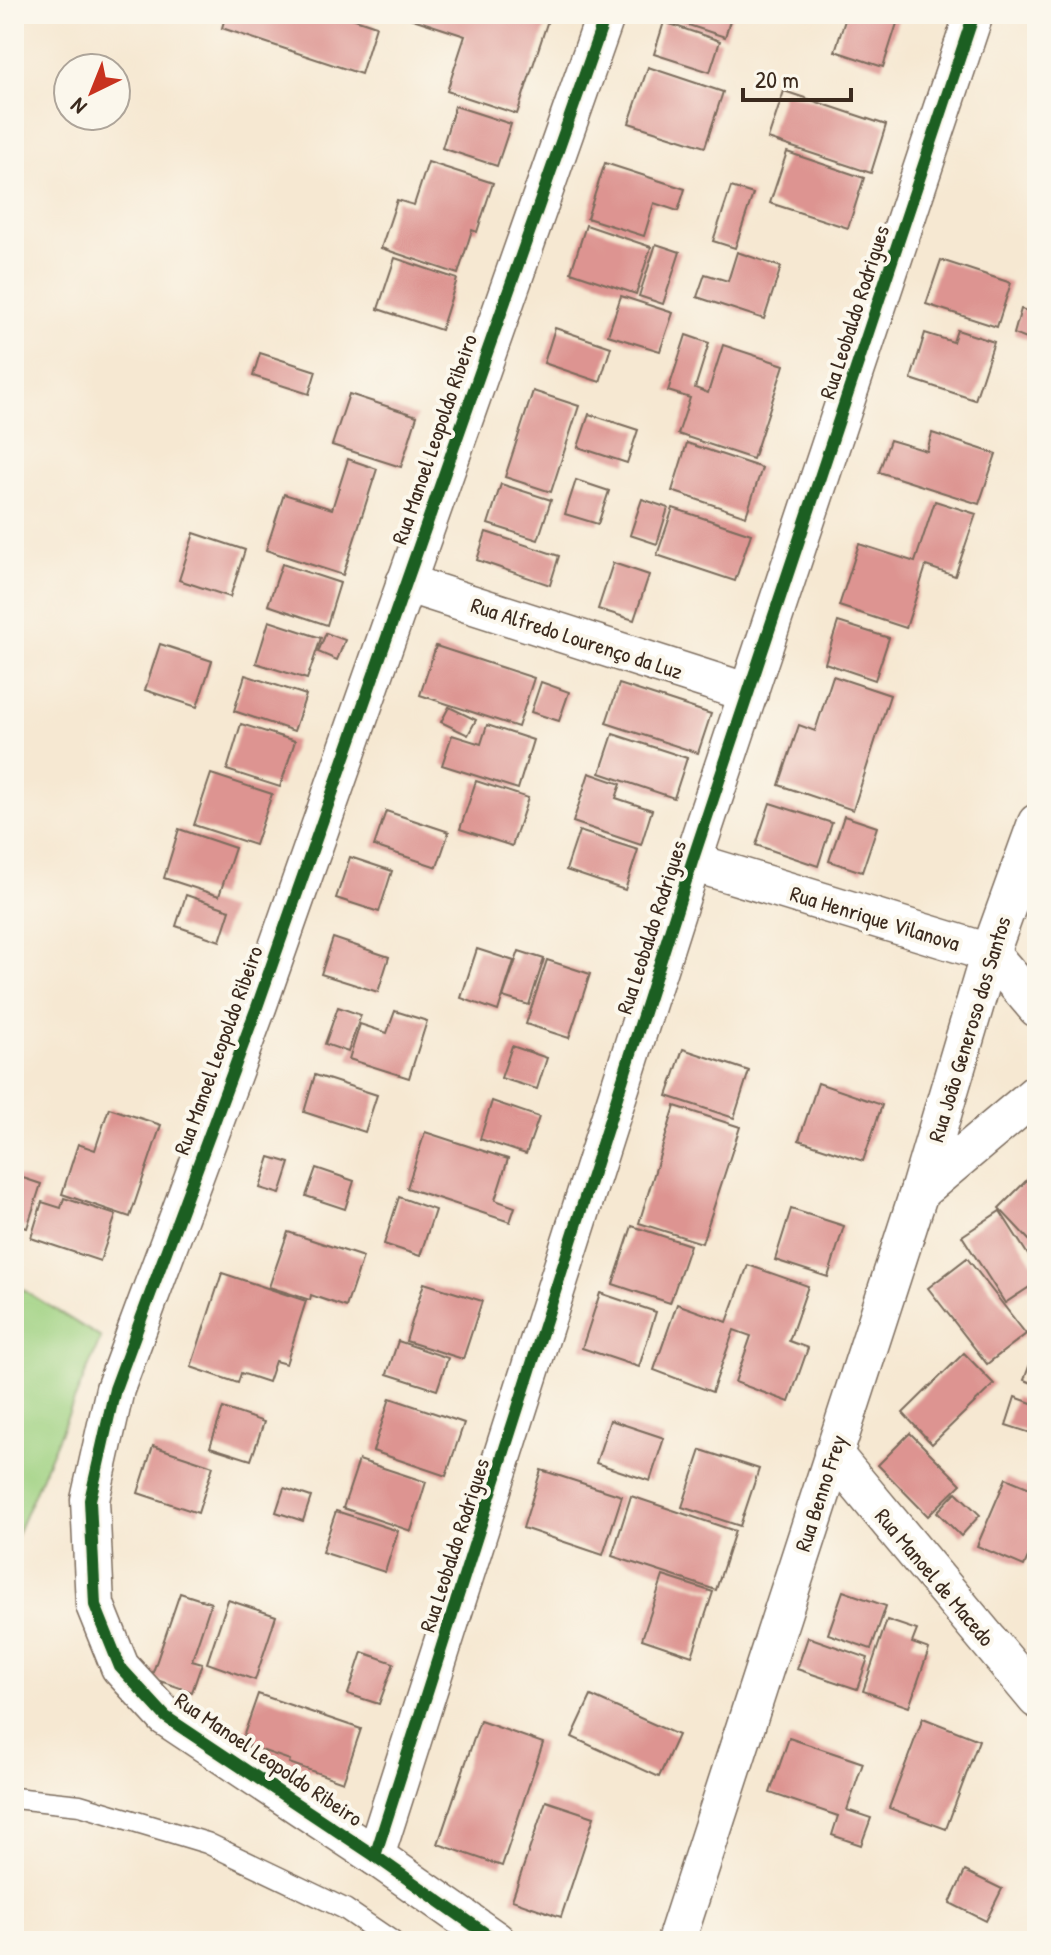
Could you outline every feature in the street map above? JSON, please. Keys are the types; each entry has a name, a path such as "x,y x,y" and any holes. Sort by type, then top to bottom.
{"street":[{"name":"Rua Manoel Leopoldo Ribeiro","path":"496,1941 166,1717 120,1667 95,1605 90,1500 115,1389 257,1007 606,14"},
{"name":"Rua Leobaldo Rodrigues","path":"375,1856 692,862 974,14"},
{"name":"Rua Alfredo Lourenço da Luz","path":"405,583 749,693"},
{"name":"Rua João Generoso dos Santos","path":"919,1192 990,953 1037,823"},
{"name":"Rua Henrique Vilanova","path":"692,862 990,953 1037,1008"},
{"path":"919,1192 1037,1093"},
{"name":"Rua Benno Frey","path":"676,1941 919,1192"},
{"name":"Rua Manoel de Macedo","path":"833,1454 1037,1699"}],"lane":[{"path":"14,1798 80,1805 207,1843 345,1909 392,1941"}],"green space":[{"path":"14,1284 101,1338 14,1541"}],"building":[{"path":"226,14 340,14 376,26 361,74 222,28"},
{"path":"411,14 550,14 517,114 447,91 465,36 410,18"},
{"path":"668,14 732,14 725,37 667,18"},
{"path":"847,14 900,14 883,67 835,51"},
{"path":"664,22 720,41 710,72 654,54"},
{"path":"648,67 723,92 705,147 629,123"},
{"path":"784,91 886,125 871,173 768,139"},
{"path":"455,106 511,124 497,166 442,148"},
{"path":"787,152 864,178 848,228 770,203"},
{"path":"428,162 493,183 477,232 472,230 458,274 381,248 397,200 414,205"},
{"path":"605,163 685,189 678,211 654,203 644,236 587,218"},
{"path":"731,187 753,194 735,248 713,241"},
{"path":"586,225 651,247 636,294 571,272"},
{"path":"656,244 680,252 663,304 639,296"},
{"path":"737,252 781,267 764,319 697,297 705,274 728,281"},
{"path":"395,258 457,279 441,330 378,309"},
{"path":"941,260 1011,283 997,327 926,304"},
{"path":"621,296 673,313 660,351 608,335"},
{"path":"1021,309 1037,314 1029,340 1014,334"},
{"path":"555,328 611,347 600,382 544,363"},
{"path":"957,330 994,342 975,400 911,379 925,333 953,342"},
{"path":"686,335 709,343 695,388 708,393 723,345 784,365 753,459 678,434 690,398 668,391"},
{"path":"260,353 316,371 309,394 253,376"},
{"path":"533,391 579,406 551,492 505,477"},
{"path":"349,394 417,416 401,467 332,445"},
{"path":"589,414 638,430 627,463 578,447"},
{"path":"932,433 996,454 979,504 879,472 890,440 927,451"},
{"path":"687,443 762,468 746,516 672,491"},
{"path":"348,459 377,469 343,575 266,550 284,494 332,509"},
{"path":"576,480 609,491 598,524 565,514"},
{"path":"501,484 551,500 538,540 488,524"},
{"path":"642,499 668,508 657,544 630,535"},
{"path":"935,501 976,514 955,576 926,566 906,628 839,606 859,544 915,562"},
{"path":"673,508 751,534 735,581 657,555"},
{"path":"486,532 559,556 550,585 477,560"},
{"path":"194,533 245,550 230,597 179,580"},
{"path":"613,563 649,575 634,620 598,609"},
{"path":"282,564 340,583 327,625 268,605"},
{"path":"269,621 321,638 307,679 256,663"},
{"path":"838,622 889,638 875,680 825,663"},
{"path":"326,633 345,640 337,660 318,652"},
{"path":"160,644 212,661 197,707 145,690"},
{"path":"436,646 534,678 518,727 420,695"},
{"path":"245,675 306,695 294,731 234,711"},
{"path":"833,676 890,695 853,810 779,785 799,725 815,731"},
{"path":"541,682 569,692 559,721 531,712"},
{"path":"619,684 711,714 698,753 606,723"},
{"path":"449,707 476,720 468,735 441,722"},
{"path":"241,724 295,741 280,787 227,770"},
{"path":"487,725 533,740 518,789 442,765 452,735 481,744"},
{"path":"613,734 687,758 674,798 600,773"},
{"path":"589,773 621,784 616,798 652,810 641,845 573,822"},
{"path":"211,774 272,794 255,845 194,825"},
{"path":"476,781 528,798 512,846 460,829"},
{"path":"770,803 832,823 818,866 756,845"},
{"path":"386,811 449,832 437,867 374,846"},
{"path":"844,816 877,827 862,872 829,861"},
{"path":"179,829 235,848 219,896 164,878"},
{"path":"579,831 638,850 625,890 566,870"},
{"path":"350,857 392,871 379,912 336,898"},
{"path":"186,895 230,910 220,941 176,926"},
{"path":"333,938 389,957 378,992 321,974"},
{"path":"477,949 514,961 498,1011 461,998"},
{"path":"519,951 544,959 529,1005 503,997"},
{"path":"547,960 590,974 569,1038 526,1024"},
{"path":"338,1007 361,1015 348,1052 325,1044"},
{"path":"395,1011 427,1021 409,1078 349,1059 360,1024 387,1033"},
{"path":"512,1046 547,1058 537,1089 501,1078"},
{"path":"683,1049 749,1071 734,1118 667,1096"},
{"path":"315,1075 377,1095 365,1132 304,1112"},
{"path":"818,1083 882,1105 863,1161 799,1140"},
{"path":"492,1101 539,1117 526,1154 480,1139"},
{"path":"675,1106 740,1127 702,1243 639,1223"},
{"path":"109,1108 161,1125 130,1217 62,1194 78,1144 95,1150"},
{"path":"425,1132 508,1159 495,1200 515,1207 510,1222 407,1188"},
{"path":"270,1157 290,1163 280,1194 260,1188"},
{"path":"316,1168 354,1181 345,1209 306,1196"},
{"path":"1037,1170 1037,1235 1030,1241 999,1208"},
{"path":"14,1175 41,1184 27,1228 14,1224"},
{"path":"399,1197 435,1210 420,1256 384,1244"},
{"path":"64,1198 116,1215 100,1261 31,1238 42,1202 61,1208"},
{"path":"791,1209 844,1226 828,1277 775,1260"},
{"path":"1000,1211 1037,1269 1037,1282 1005,1303 962,1236"},
{"path":"632,1226 690,1245 670,1303 613,1284"},
{"path":"288,1232 363,1257 346,1307 311,1295 310,1300 269,1287"},
{"path":"967,1258 1026,1334 987,1364 928,1288"},
{"path":"748,1265 808,1286 789,1341 808,1348 789,1402 735,1382 751,1336 734,1330 712,1392 654,1370 677,1304 727,1322"},
{"path":"222,1273 306,1301 286,1364 275,1361 268,1382 241,1373 238,1383 191,1367"},
{"path":"424,1283 482,1301 463,1359 406,1341"},
{"path":"600,1293 656,1312 639,1367 582,1348"},
{"path":"398,1341 448,1358 437,1390 387,1374"},
{"path":"1037,1345 1037,1385 1024,1380"},
{"path":"964,1353 994,1384 932,1444 903,1413"},
{"path":"1015,1397 1037,1405 1037,1435 1006,1425"},
{"path":"390,1398 464,1423 446,1476 373,1451"},
{"path":"223,1408 264,1422 251,1460 210,1447"},
{"path":"610,1420 664,1438 650,1481 596,1463"},
{"path":"910,1433 961,1484 928,1516 878,1465"},
{"path":"153,1446 213,1466 198,1513 138,1493"},
{"path":"701,1450 759,1469 740,1526 682,1507"},
{"path":"359,1460 426,1482 411,1531 343,1508"},
{"path":"541,1470 622,1496 603,1555 523,1528"},
{"path":"1006,1478 1037,1491 1037,1536 1024,1566 977,1546"},
{"path":"284,1488 311,1497 303,1521 276,1512"},
{"path":"956,1492 980,1515 961,1536 937,1512"},
{"path":"631,1496 735,1531 716,1590 612,1556"},
{"path":"336,1511 398,1531 385,1572 322,1552"},
{"path":"663,1576 713,1592 692,1656 642,1639"},
{"path":"843,1591 886,1606 871,1649 828,1634"},
{"path":"180,1593 211,1603 192,1660 202,1663 192,1692 151,1678"},
{"path":"228,1600 276,1616 255,1680 207,1663"},
{"path":"887,1620 917,1630 912,1643 929,1649 909,1707 863,1691"},
{"path":"808,1637 868,1658 857,1689 797,1669"},
{"path":"362,1652 394,1663 379,1704 348,1694"},
{"path":"258,1694 361,1729 343,1782 241,1743"},
{"path":"591,1696 678,1735 659,1777 572,1737"},
{"path":"923,1718 979,1740 946,1829 889,1808"},
{"path":"480,1721 543,1743 502,1866 438,1844"},
{"path":"789,1738 863,1763 847,1810 871,1818 861,1845 832,1835 838,1816 770,1793"},
{"path":"546,1801 594,1817 561,1917 512,1900"},
{"path":"965,1871 1002,1889 986,1921 950,1903"}],"cycle path":[{"path":"496,1941 166,1717 120,1667 95,1605 90,1500 115,1389 257,1007 606,14"},
{"path":"375,1856 692,862 974,14"}]}
